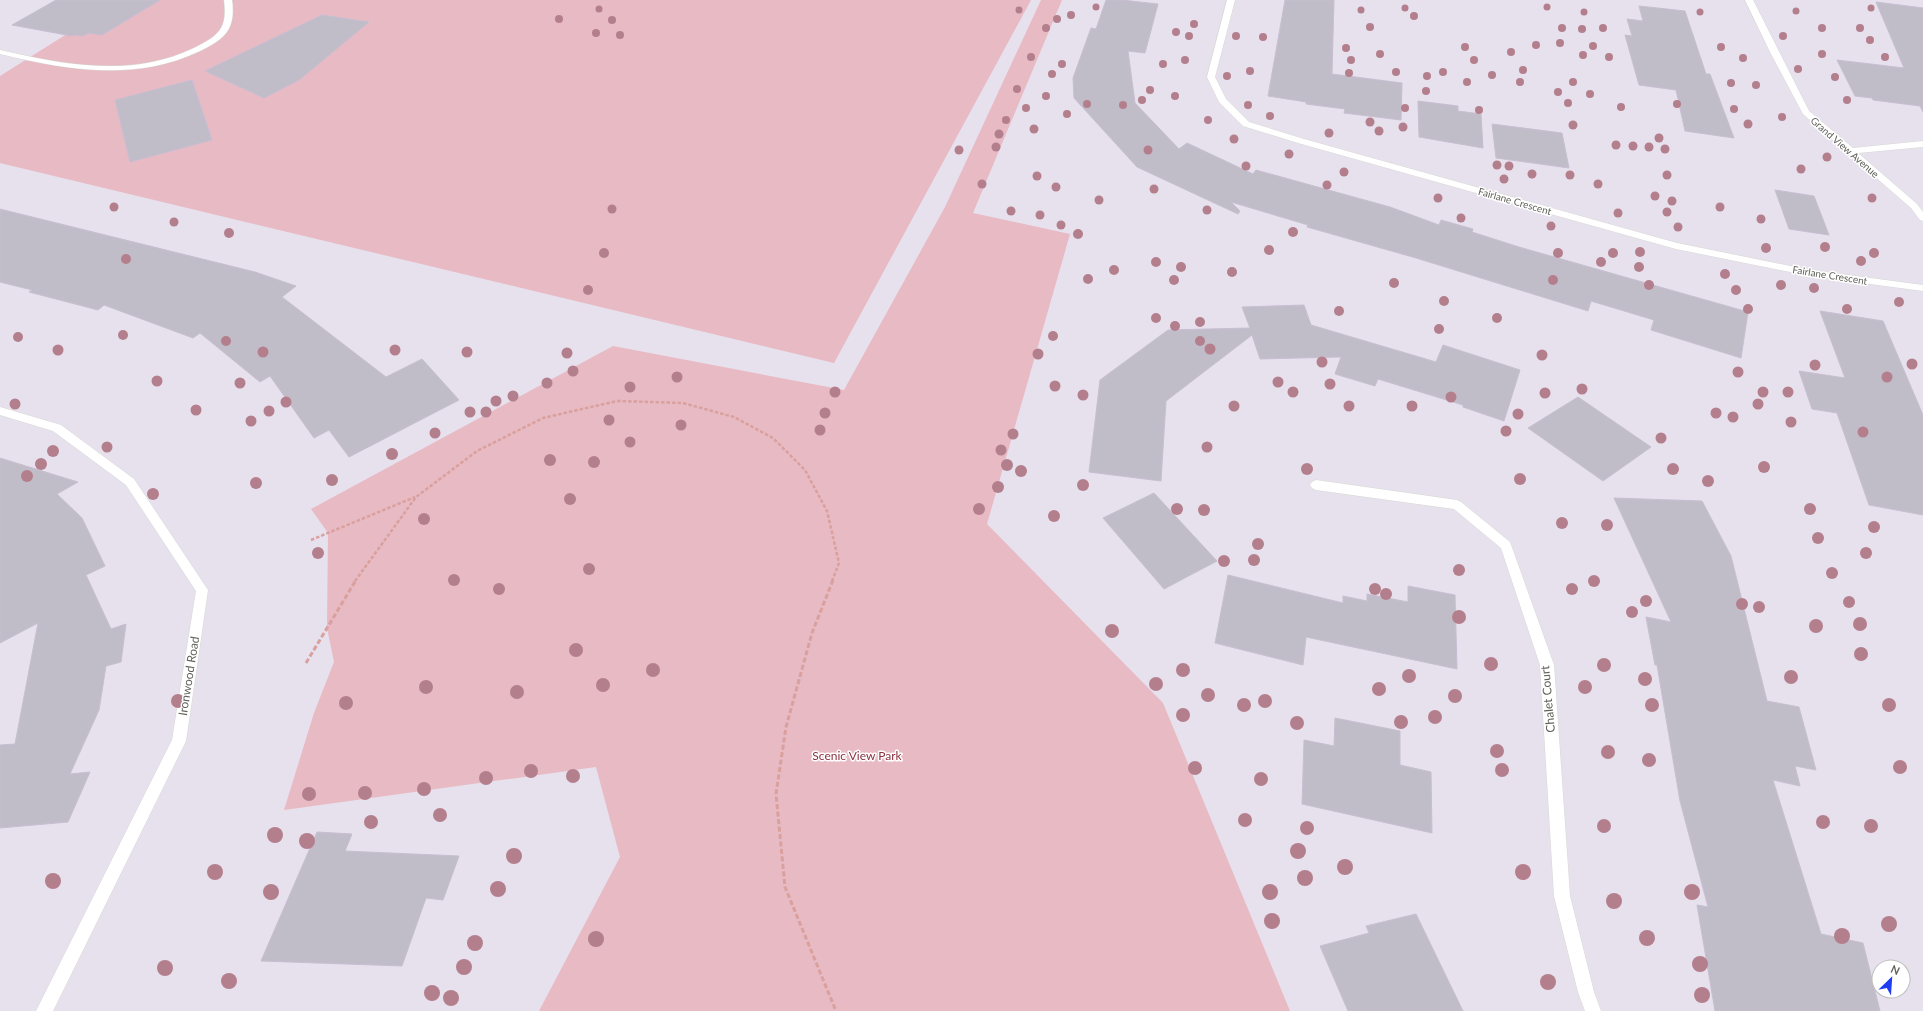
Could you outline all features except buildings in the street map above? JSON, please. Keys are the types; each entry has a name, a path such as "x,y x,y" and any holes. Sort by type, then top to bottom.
{"street":[{"path":"0,52 48,64 96,69 141,67 162,63 198,50 223,33 228,24 228,0"},
{"name":"Fairlane Crescent","path":"1231,0 1211,77 1222,100 1246,124 1301,141 1676,246 1810,273 1923,288"},
{"name":"Grand View Avenue","path":"1749,0 1774,52 1806,112 1914,206 1923,218"},
{"path":"1851,151 1923,144"},
{"name":"Ironwood Road","path":"0,411 57,428 130,482 202,590 179,742 44,1011"},
{"name":"Chalet Court","path":"1316,485 1456,505 1506,545 1547,665 1562,896 1586,992 1593,1011"}],"path":[{"path":"311,540 416,497 477,451 543,418 617,401 683,403 734,417 773,438 805,470 827,511 839,564 812,633 790,712 776,794 785,887 836,1011"},
{"path":"306,663 350,588 416,497"}],"green space":[{"path":"121,0 1031,0 834,363 0,163 0,76"},
{"name":"Scenic View Park","path":"1041,0 1062,0 973,213 1070,234 987,524 1163,703 1290,1011 539,1011 620,857 596,767 284,810 314,713 334,662 327,628 328,533 311,509 613,346 844,390 945,207"}]}
